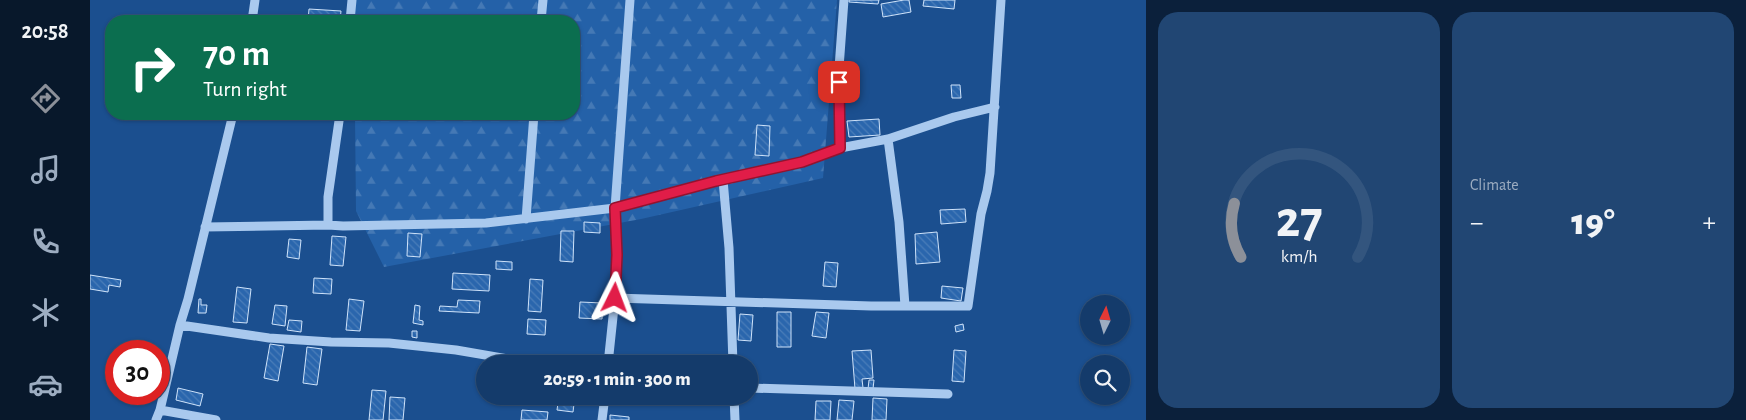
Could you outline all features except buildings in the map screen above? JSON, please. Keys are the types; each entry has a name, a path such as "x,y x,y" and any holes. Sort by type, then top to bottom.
{"street":[{"path":"253,15 255,0"},
{"path":"351,15 352,0"},
{"path":"542,15 543,0"},
{"path":"609,355 617,255 615,208 630,0"},
{"path":"840,148 839,68 844,0"},
{"path":"615,298 968,306 981,214 987,191 995,107 1000,0"},
{"path":"205,227 486,223 615,208 802,162 840,148 888,139 954,117 995,107"},
{"path":"156,420 232,120"},
{"path":"328,225 328,196 339,120"},
{"path":"526,219 534,120"},
{"path":"888,139 899,222 904,306"},
{"path":"723,180 733,355"},
{"path":"180,325 270,338 389,343 485,355"},
{"path":"758,388 948,394"},
{"path":"602,420 603,405"},
{"path":"734,405 735,420"},
{"path":"160,410 216,420"}],"green space":[{"path":"353,0 837,0 823,178 641,219 384,267 356,211 355,120 580,120 580,15 354,15"}],"route":[{"path":"615,298 617,255 615,208 716,181 802,162 840,148 839,82"}]}
